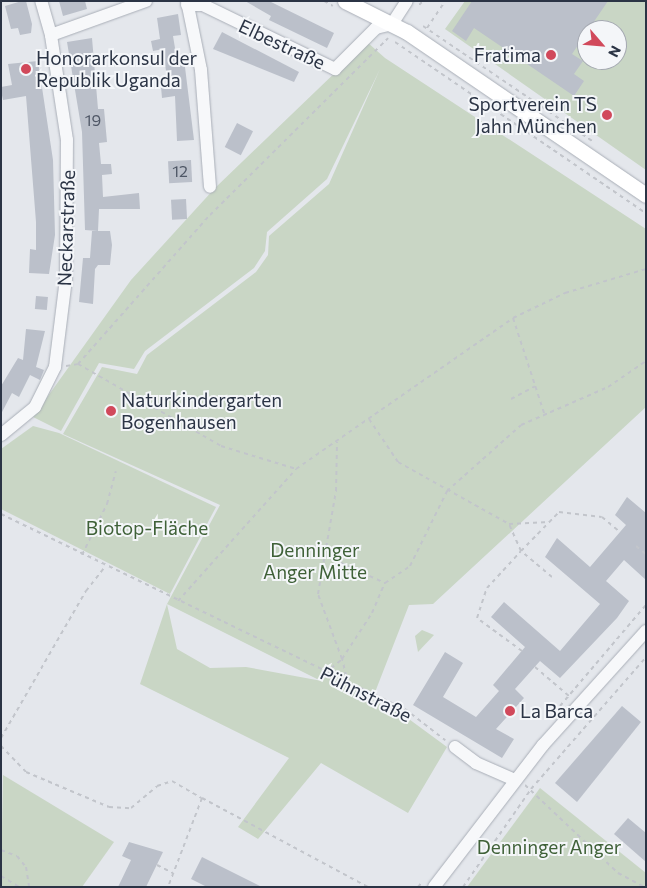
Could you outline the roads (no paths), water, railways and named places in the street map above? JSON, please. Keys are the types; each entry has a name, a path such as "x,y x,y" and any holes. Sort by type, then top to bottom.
{"main road":[{"path":"343,6 390,31 646,195"}],"street":[{"name":"Neckarstraße","path":"1,435 35,407 55,367 69,207 67,140 52,35 41,1"},
{"path":"52,35 146,1"},
{"path":"390,31 407,1"},
{"path":"187,3 201,70 210,186"},
{"name":"Elbestraße","path":"187,3 203,5 335,69 376,28 390,31"},
{"path":"434,887 515,780 646,631"},
{"path":"455,747 476,763 515,780"}],"place":[{"name":"Fratima","path":"551,55"},
{"name":"Honorarkonsul der Republik Uganda","path":"26,69"},
{"name":"Sportverein TS Jahn München","path":"607,115"},
{"name":"Naturkindergarten Bogenhausen","path":"111,411"},
{"name":"La Barca","path":"510,711"}],"park label":[{"name":"Biotop-Fläche","path":"147,528"},
{"name":"Denninger Anger Mitte","path":"315,561"},
{"name":"Denninger Anger","path":"549,847"}]}
